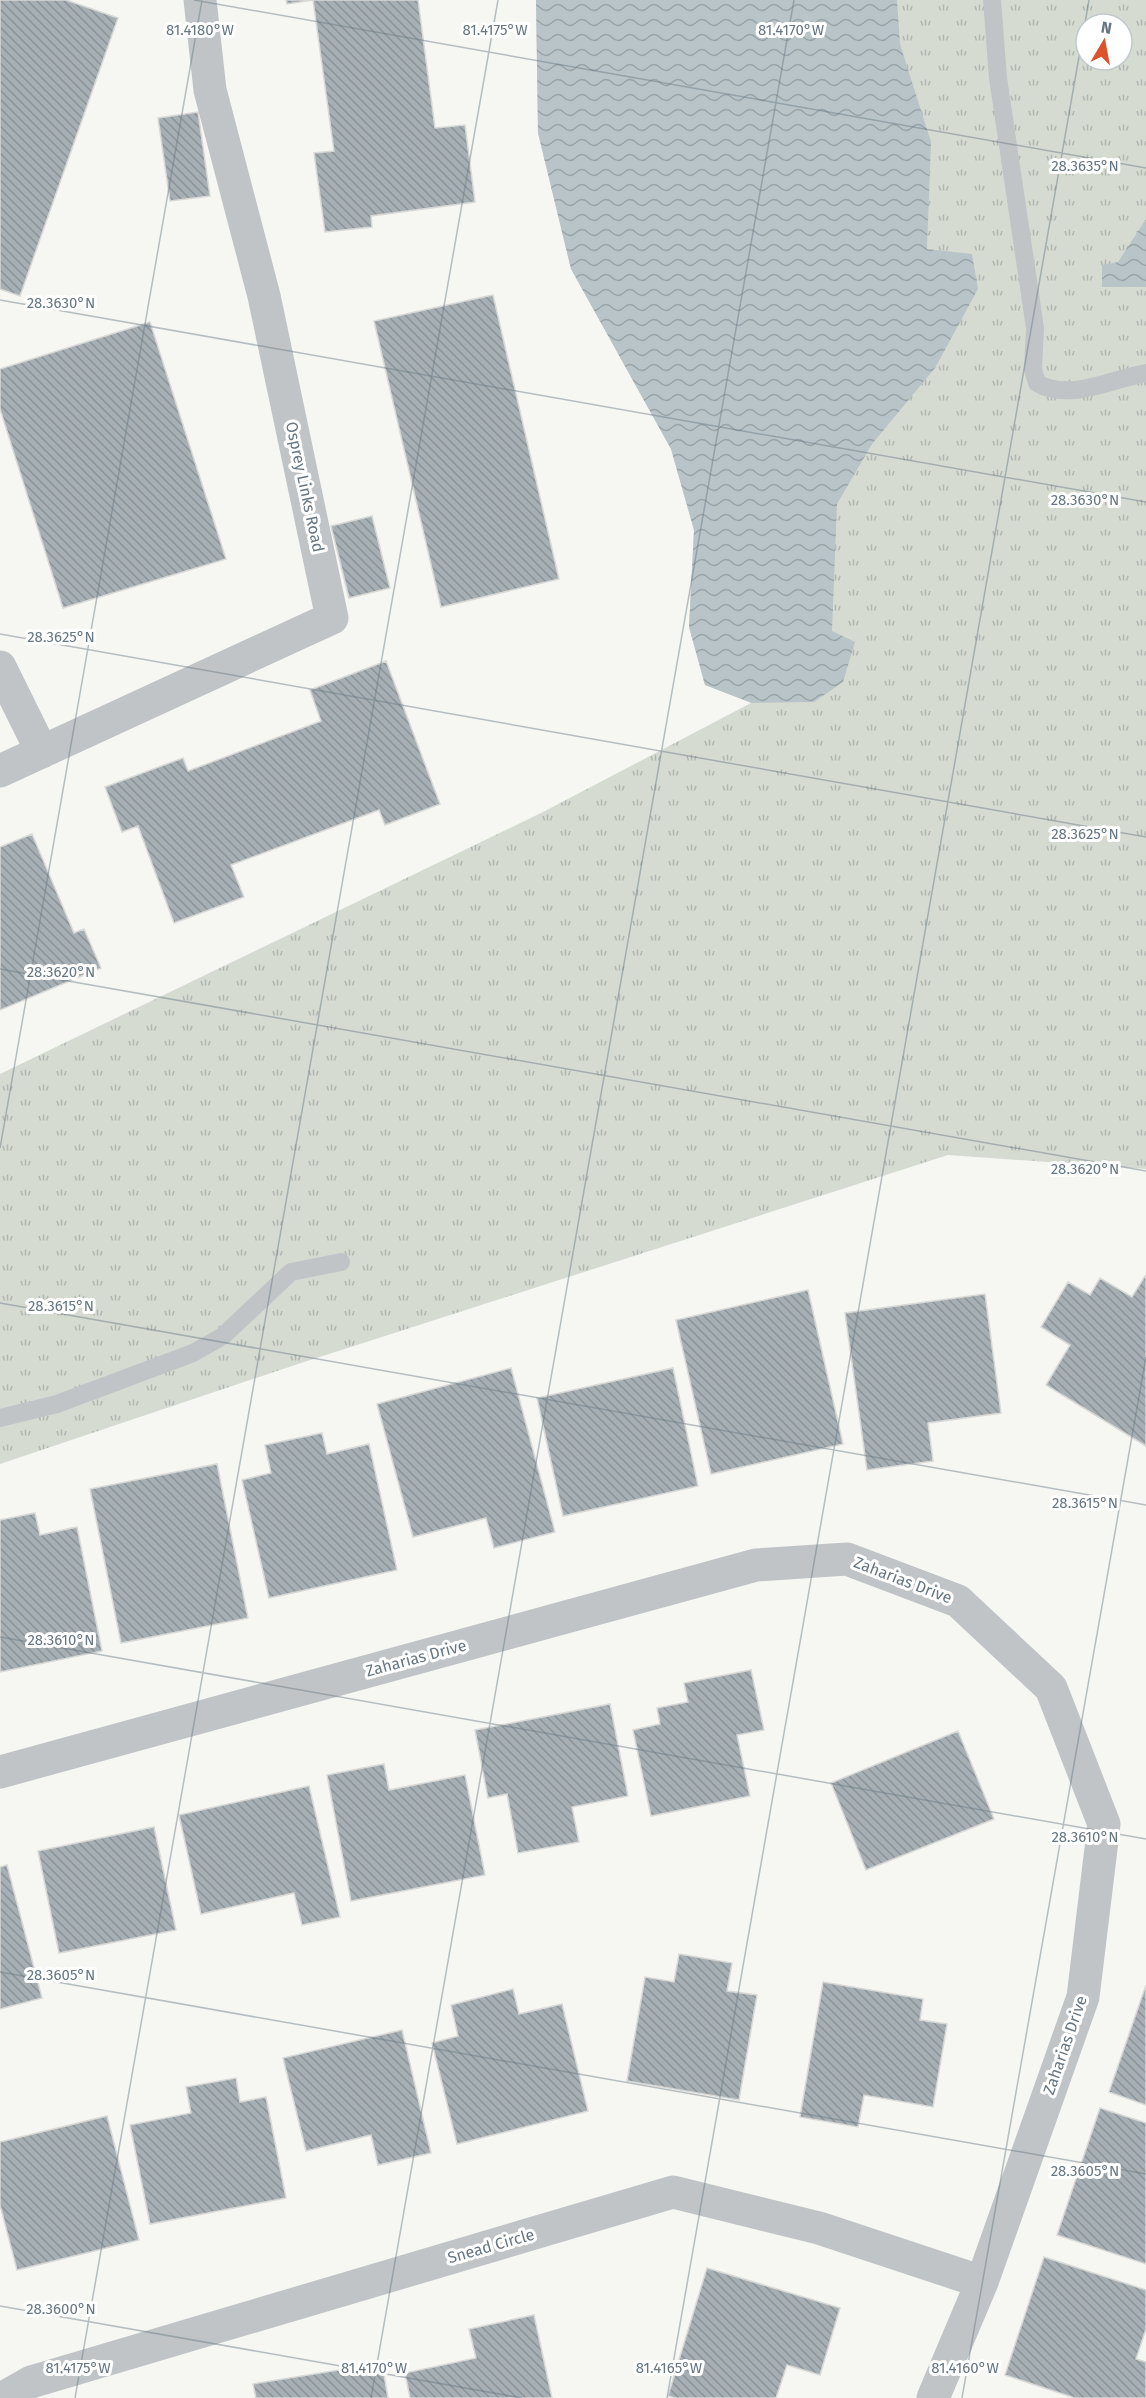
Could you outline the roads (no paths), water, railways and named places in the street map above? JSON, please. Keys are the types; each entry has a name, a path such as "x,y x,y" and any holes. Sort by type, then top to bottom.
{"street":[{"name":"Osprey Links Road","path":"0,771 332,618 264,296 210,90 200,0"},
{"path":"0,667 42,752"},
{"name":"Zaharias Drive","path":"0,1772 756,1566 847,1559 958,1601 1051,1688 1104,1824 1083,1997 982,2282 933,2398"},
{"name":"Snead Circle","path":"3,2398 31,2382 673,2192 819,2228 982,2282"}],"lane":[{"path":"992,0 998,78 1035,328 1033,369 1037,383 1048,389 1067,391 1146,373"},
{"path":"0,1418 57,1404 193,1353 224,1336 291,1272 341,1262"}],"water":[{"path":"536,0 897,0 900,44 931,142 927,249 972,254 978,289 935,368 872,444 837,504 832,631 855,642 843,682 814,702 752,703 705,685 689,627 694,530 671,449 571,269 538,133"},
{"path":"1146,219 1146,287 1102,287 1102,265 1118,262"}]}
